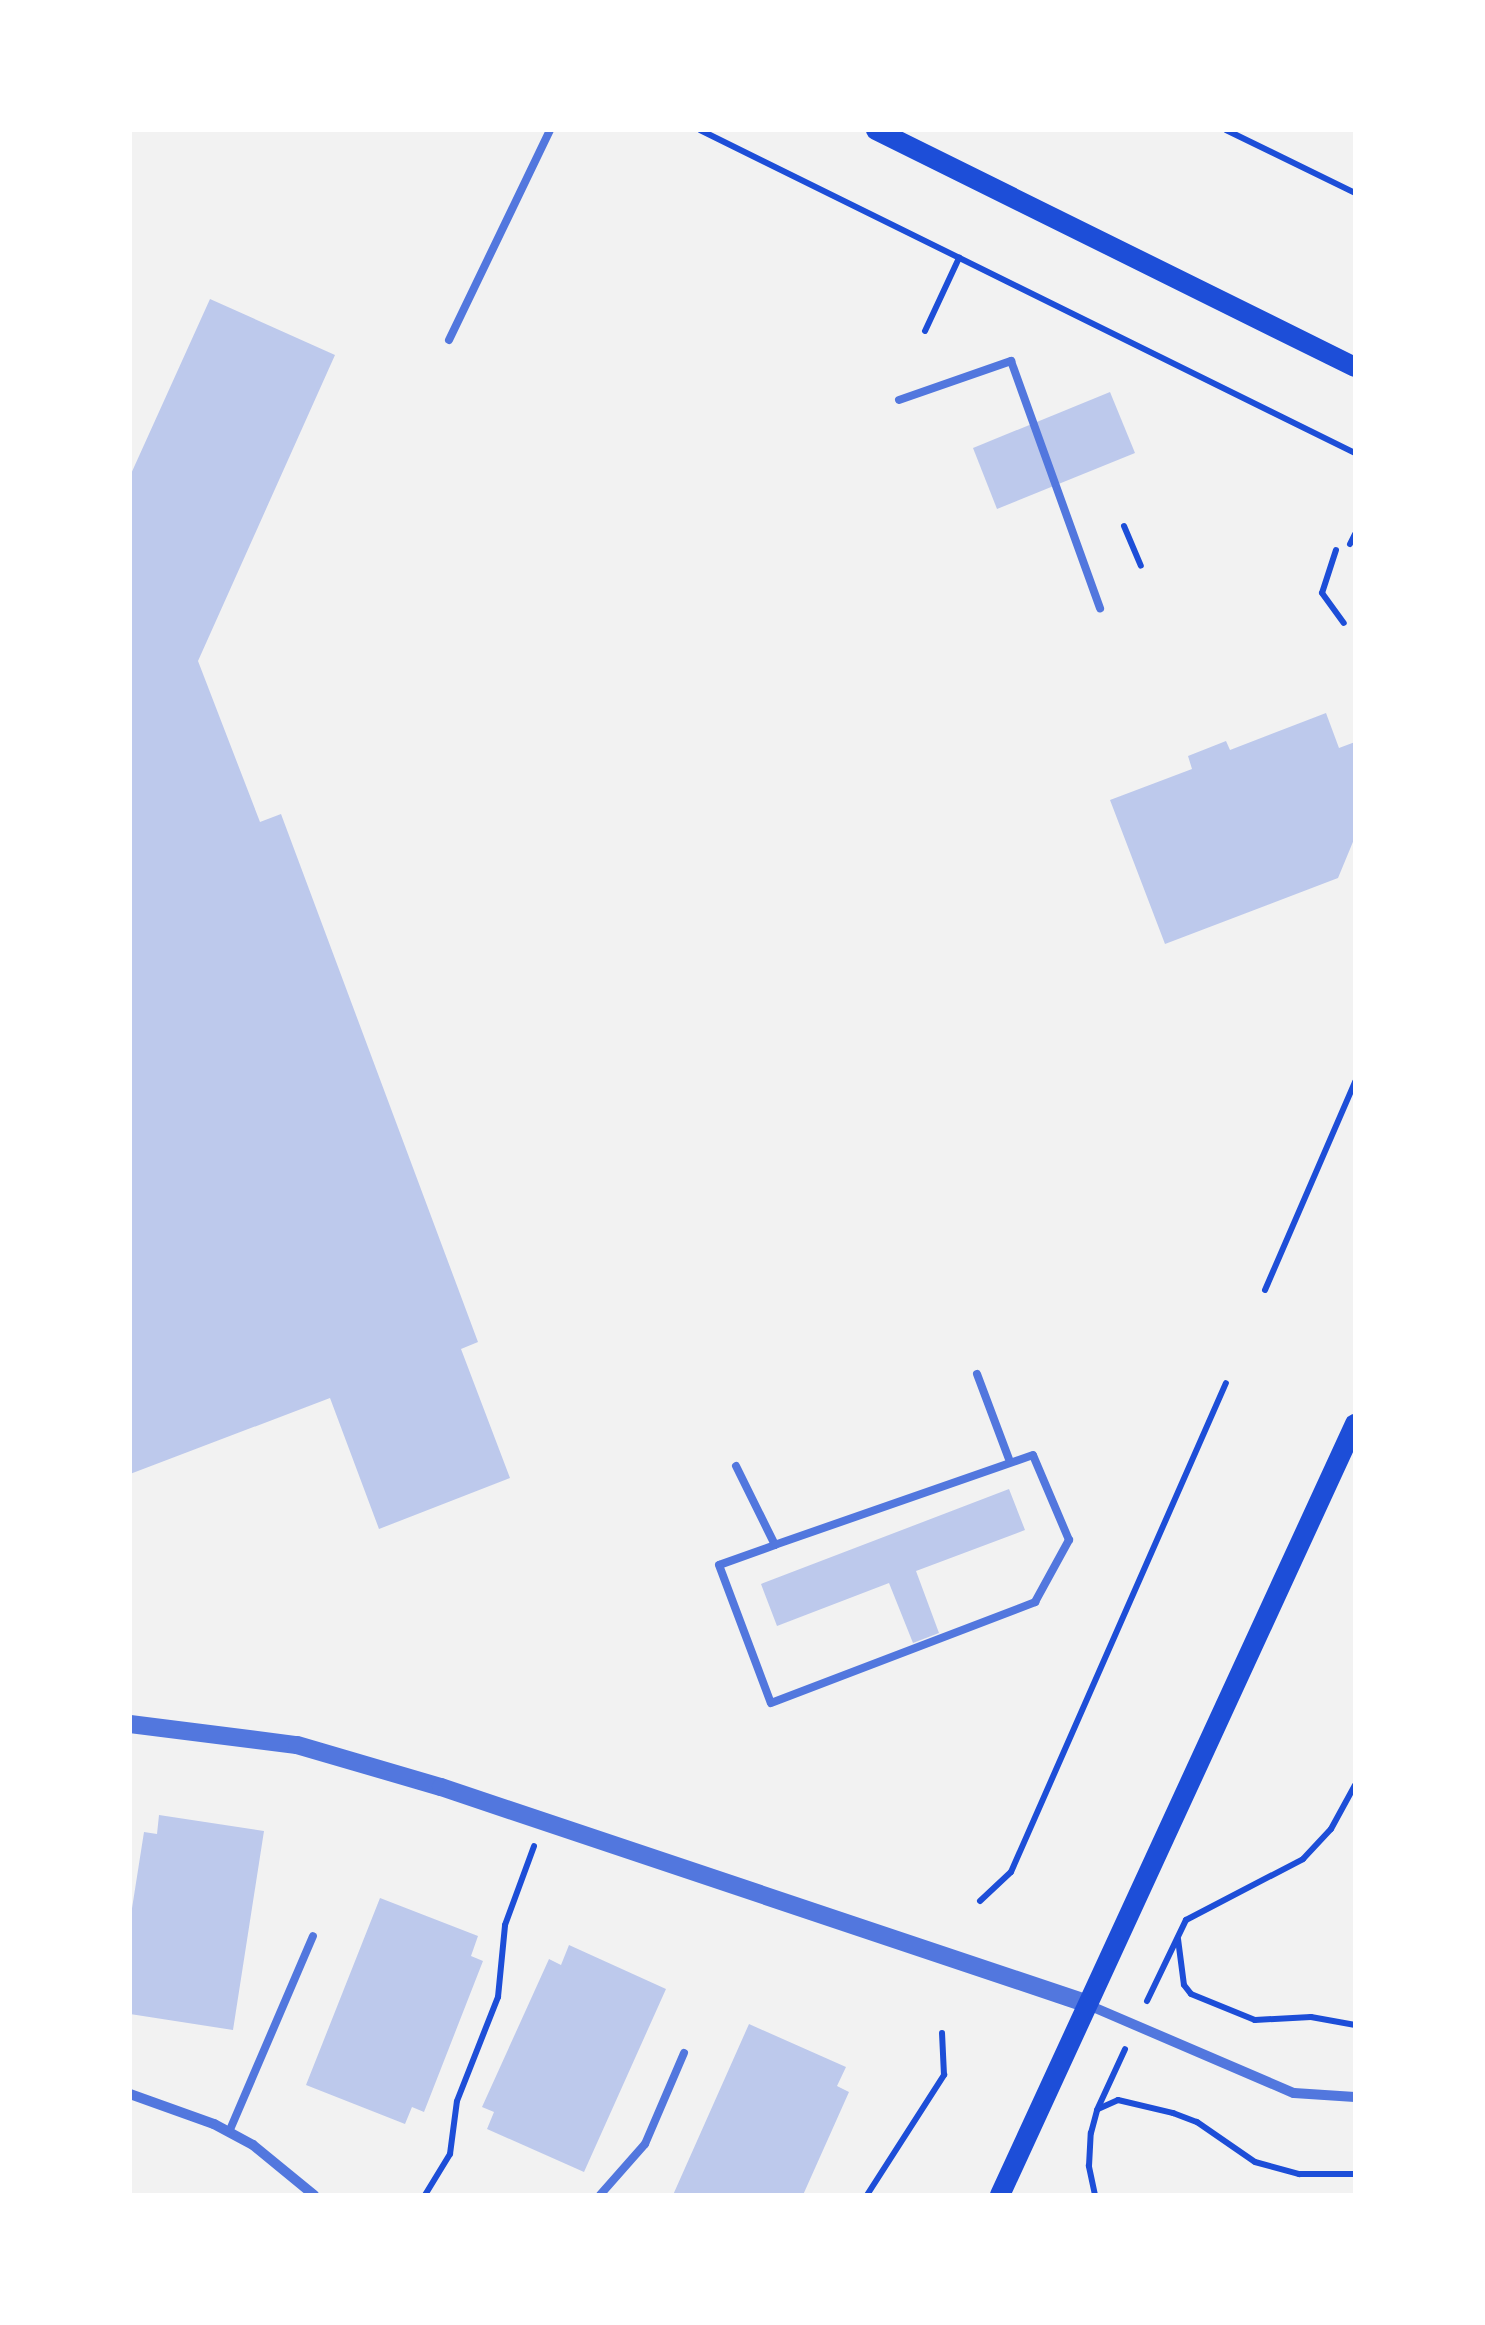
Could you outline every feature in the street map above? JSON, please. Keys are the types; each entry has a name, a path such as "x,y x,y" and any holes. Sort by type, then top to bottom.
{"main road":[{"path":"876,130 1355,368"},
{"path":"1000,2195 1355,1424"}],"street":[{"path":"130,1724 296,1745 543,1822 1085,2004 1294,2093 1355,2097"},
{"path":"130,2094 192,2113 229,2132 276,2162 314,2195"}],"lane":[{"path":"449,340 550,130"},
{"path":"899,400 1011,361 1100,608"},
{"path":"977,1374 1010,1462"},
{"path":"1033,1455 1069,1540 1035,1602 771,1704 719,1565 775,1545 1033,1455"},
{"path":"736,1466 775,1545"},
{"path":"229,2132 313,1936"},
{"path":"600,2195 645,2144 684,2054"}],"path":[{"path":"700,130 1355,453"},
{"path":"1226,130 1355,193"},
{"path":"925,331 959,258"},
{"path":"1124,526 1140,566"},
{"path":"1350,544 1355,534"},
{"path":"1336,550 1322,593 1344,623"},
{"path":"1266,1290 1355,1082"},
{"path":"980,1901 1011,1872 1226,1383"},
{"path":"1196,1912 1283,1873 1303,1859 1331,1829 1355,1785"},
{"path":"425,2195 450,2154 457,2101 502,1984 505,1926 543,1822"},
{"path":"1178,1935 1184,1985 1191,1994 1255,2020 1311,2017 1355,2026"},
{"path":"867,2195 944,2075 942,2033"},
{"path":"1094,2195 1089,2155 1097,2110 1118,2100 1197,2122 1255,2162 1299,2174 1355,2174"}],"building":[{"path":"210,299 335,355 198,661 260,822 281,814 478,1342 461,1349 510,1478 379,1529 330,1398 130,1474 130,476"},
{"path":"1110,392 1135,453 997,509 973,448"},
{"path":"1326,713 1339,748 1355,742 1355,837 1338,878 1165,944 1110,800 1192,769 1188,756 1226,741 1230,750"},
{"path":"1009,1489 1025,1530 916,1571 939,1633 913,1643 889,1583 777,1626 761,1584"},
{"path":"159,1815 264,1831 233,2030 130,2014 130,1921 144,1832 157,1834"},
{"path":"380,1898 478,1936 471,1956 483,1961 424,2112 412,2107 405,2124 306,2085"},
{"path":"569,1945 666,1989 584,2172 487,2129 494,2112 482,2107 549,1959 561,1965"},
{"path":"749,2024 846,2067 837,2086 849,2092 803,2195 673,2195"}]}
